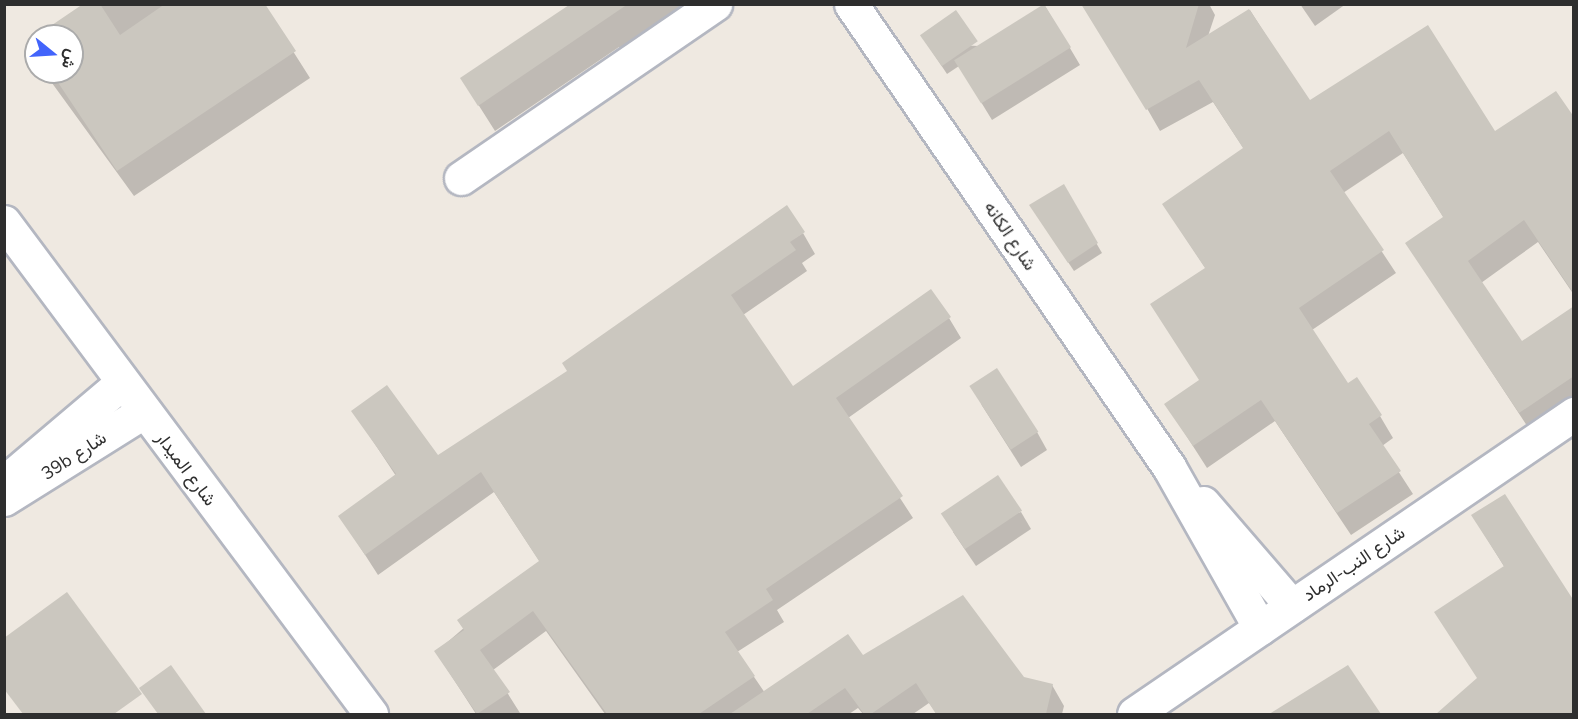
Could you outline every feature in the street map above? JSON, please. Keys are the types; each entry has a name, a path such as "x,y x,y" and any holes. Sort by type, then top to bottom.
{"street":[{"path":"461,178 715,4"},
{"name":"شارع الكانه","path":"851,4 1168,467 1260,628"},
{"name":"شارع الميدار","path":"4,222 143,412 371,714"},
{"name":"39b شارع","path":"4,483 122,383"},
{"name":"39b شارع","path":"4,499 143,412"},
{"name":"شارع النب-الرماد","path":"1134,714 1574,414"},
{"name":"شارع الكانه","path":"1168,467 1292,606"}],"building":[{"path":"83,4 100,4 120,35 165,4 265,4 296,51 117,171 59,84 84,84 84,24 54,24"},
{"path":"628,4 478,106 460,78 569,5"},
{"path":"1044,4 1071,47 981,103 954,60"},
{"path":"1081,4 1199,4 1186,48 1249,9 1310,100 1428,25 1495,131 1556,91 1574,117 1574,294 1524,220 1468,261 1522,341 1574,306 1574,376 1519,413 1405,243 1443,217 1389,131 1330,171 1384,250 1299,308 1348,383 1357,377 1382,415 1369,424 1401,471 1337,513 1261,400 1193,446 1164,404 1199,380 1150,304 1205,268 1162,204 1243,148 1199,80 1146,110"},
{"path":"956,10 978,41 942,66 920,35"},
{"path":"1064,184 1098,243 1068,263 1029,205"},
{"path":"787,205 805,232 790,242 796,250 731,295 793,386 931,289 951,317 836,398 903,496 766,589 773,600 725,632 755,676 699,714 607,714 533,611 480,650 510,692 477,714 434,651 464,630 457,620 539,561 481,472 365,555 338,516 396,474 351,411 387,385 438,455 567,371 562,363"},
{"path":"997,368 1038,432 1011,450 969,386"},
{"path":"998,475 1022,511 965,549 941,514"},
{"path":"1505,494 1574,601 1574,714 1436,714 1477,678 1434,612 1504,566 1471,515"},
{"path":"67,592 142,694 114,714 23,714 4,689 4,638"},
{"path":"963,595 1024,677 1053,684 1046,714 936,714 916,683 871,714 864,714 845,688 807,714 730,714 848,634 863,655"},
{"path":"171,665 206,714 158,714 139,688"},
{"path":"1348,665 1381,714 1269,714"}]}
